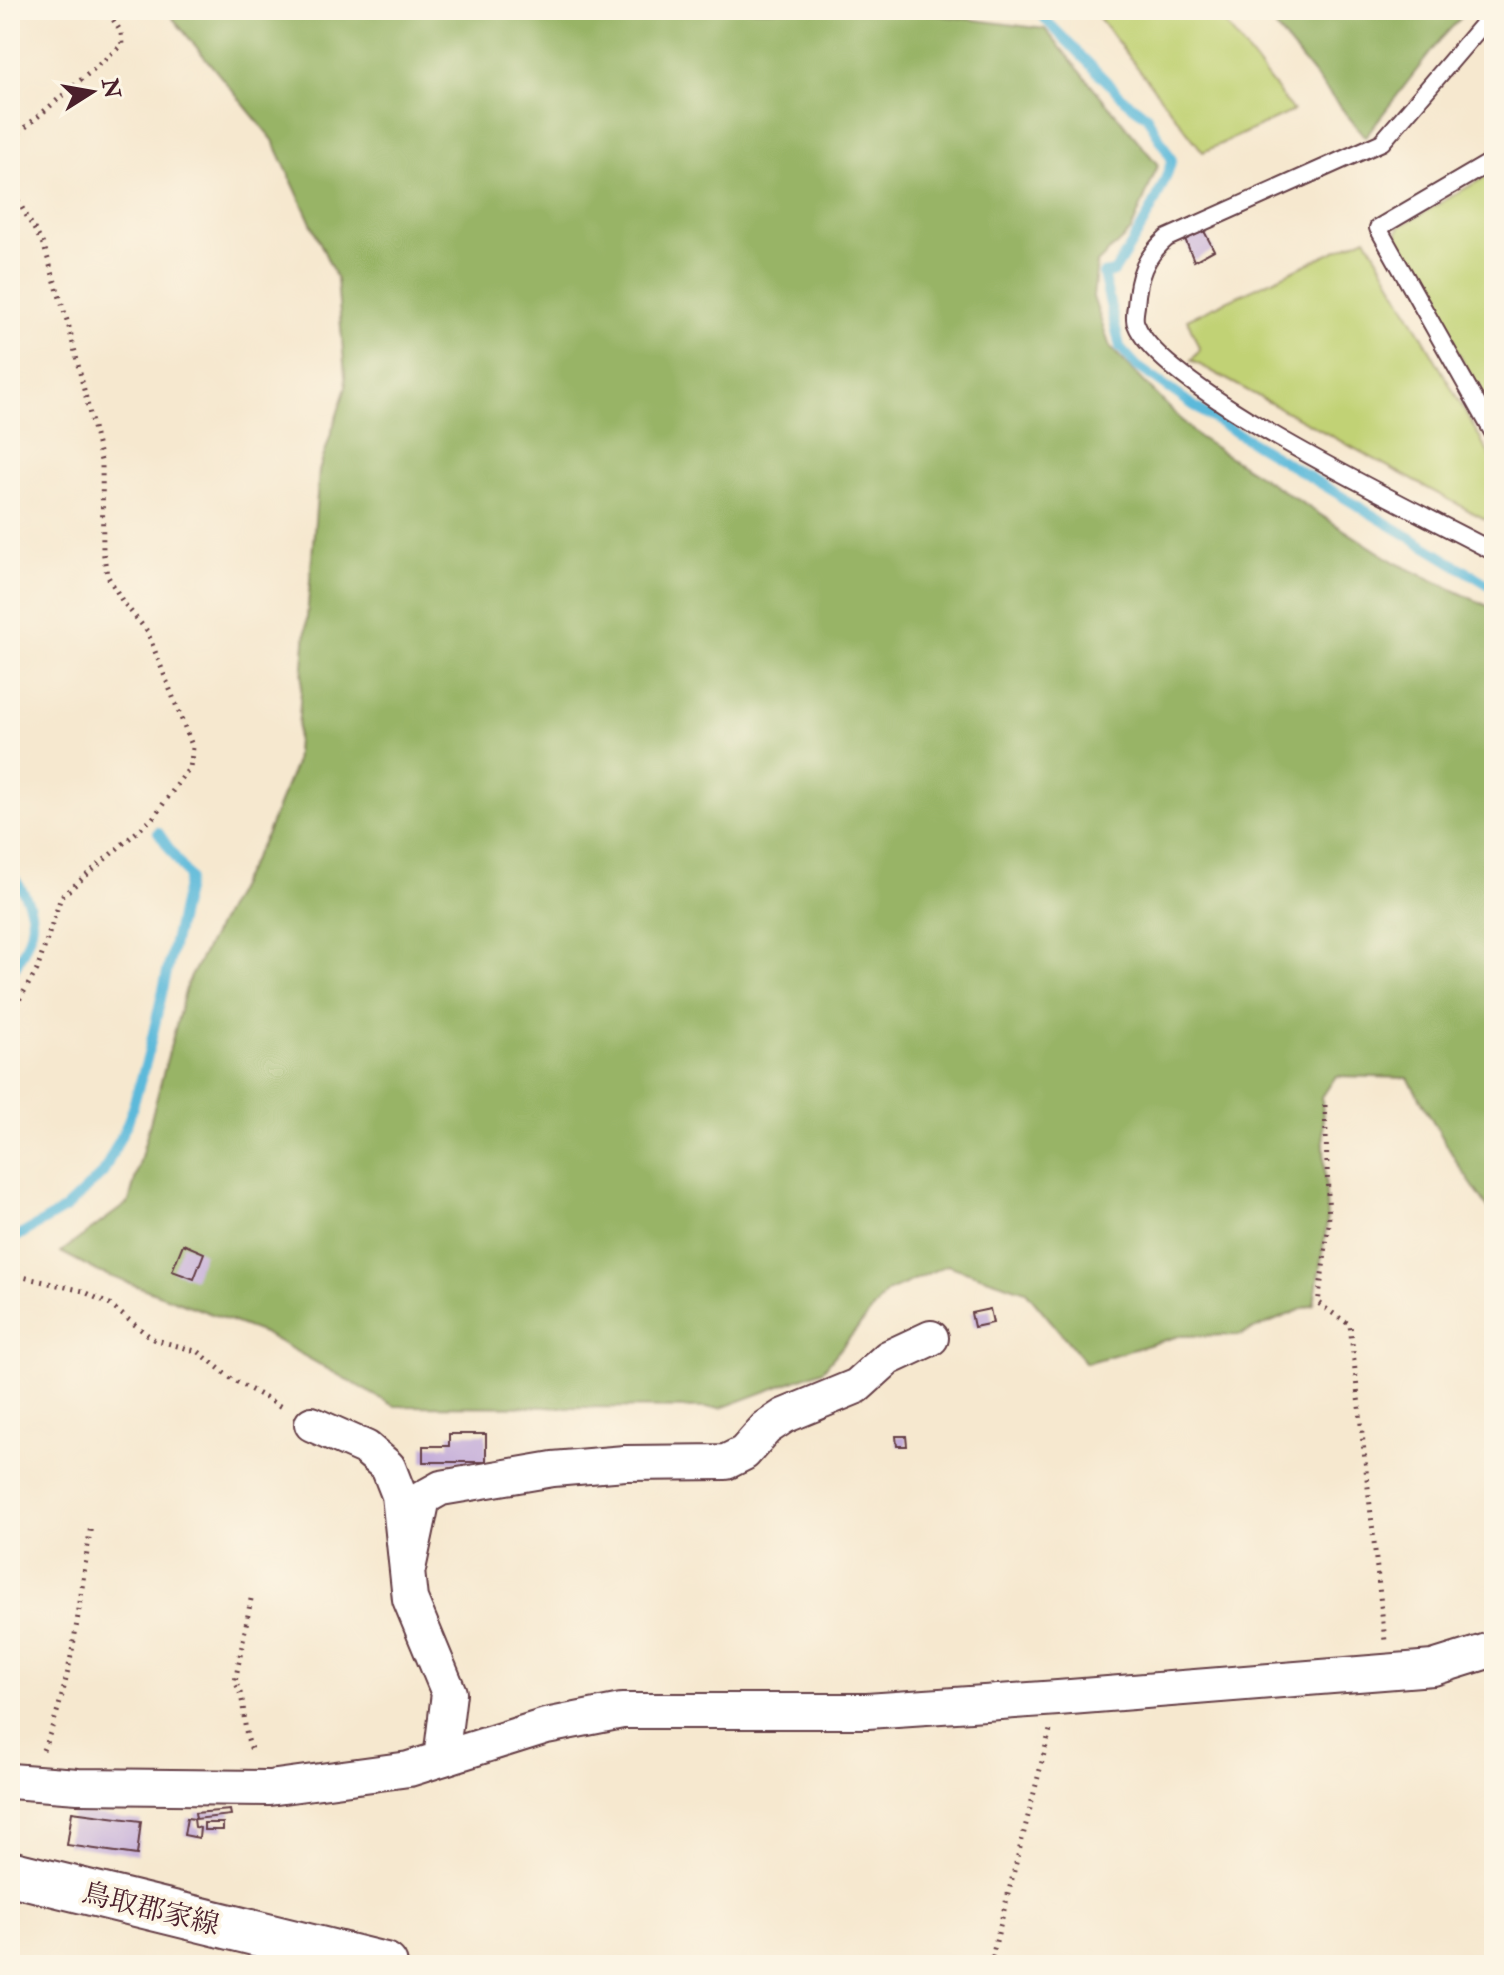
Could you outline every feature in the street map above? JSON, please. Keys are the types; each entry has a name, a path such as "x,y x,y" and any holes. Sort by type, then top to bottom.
{"main road":[{"name":"鳥取郡家線","path":"10,1873 385,1965"}],"street":[{"path":"408,1569 423,1498 441,1488 553,1469 625,1463 726,1462 744,1453 766,1428 784,1416 857,1386 888,1358 931,1338"},
{"path":"312,1424 366,1448 388,1467 404,1518 410,1599 449,1693 441,1759"},
{"path":"20,1781 257,1788 409,1769 546,1726 622,1711 867,1711 1058,1698 1433,1668 1494,1649"}],"lane":[{"path":"1494,11 1382,142 1167,238 1148,255 1137,280 1135,323 1161,360 1236,412 1494,552"},
{"path":"1494,160 1378,228 1494,434"}],"path":[{"path":"10,145 15,136 122,45 121,32 107,10"},
{"path":"10,187 44,246 69,327 102,465 103,550 107,575 123,602 147,631 193,748 190,767 153,818 61,897 37,970 10,1015"},
{"path":"1325,1105 1329,1224 1318,1303 1350,1325 1389,1670"},
{"path":"10,1274 83,1291 110,1305 153,1339 199,1352 232,1379 312,1424"},
{"path":"20,1781 62,1696 91,1525"},
{"path":"251,1599 235,1682 245,1698 244,1736 255,1755 257,1788"},
{"path":"990,1965 1058,1698"}],"green space":[{"path":"166,10 896,10 1045,29 1158,165 1131,231 1097,263 1093,297 1110,347 1197,436 1396,563 1494,609 1494,1217 1459,1166 1408,1078 1336,1076 1322,1097 1327,1223 1314,1304 1240,1335 1179,1336 1086,1363 1026,1291 947,1265 887,1292 823,1370 721,1408 394,1406 263,1333 99,1272 61,1252 129,1202 187,984 267,833 295,764 319,471 346,387 337,280 273,140"},
{"path":"1093,10 1215,10 1293,111 1203,152"},
{"path":"1261,10 1468,10 1440,40 1365,137"},
{"path":"1494,172 1494,416 1396,243 1399,227"},
{"path":"1366,237 1494,463 1494,524 1191,360 1200,350 1187,319"}],"building":[{"path":"1204,231 1214,250 1194,261 1185,239"},
{"path":"183,1244 204,1253 194,1279 172,1271"},
{"path":"990,1309 993,1323 974,1327 971,1313"},
{"path":"449,1434 486,1434 486,1462 423,1462 423,1446 449,1446"},
{"path":"896,1436 906,1436 907,1446 897,1446"},
{"path":"230,1810 231,1815 196,1819 195,1813"},
{"path":"72,1812 141,1821 137,1855 67,1845"},
{"path":"187,1818 194,1819 195,1827 200,1828 199,1838 184,1835"},
{"path":"204,1823 223,1823 223,1830 204,1830"}],"waterway":[{"path":"1036,10 1127,102 1146,115 1172,160 1154,204 1131,245 1114,272 1103,274 1120,347 1137,366 1207,415 1494,588"},
{"path":"10,1241 65,1209 103,1173 128,1122 147,1059 189,877 158,832"},
{"path":"10,872 27,901 32,924 10,977"}]}
